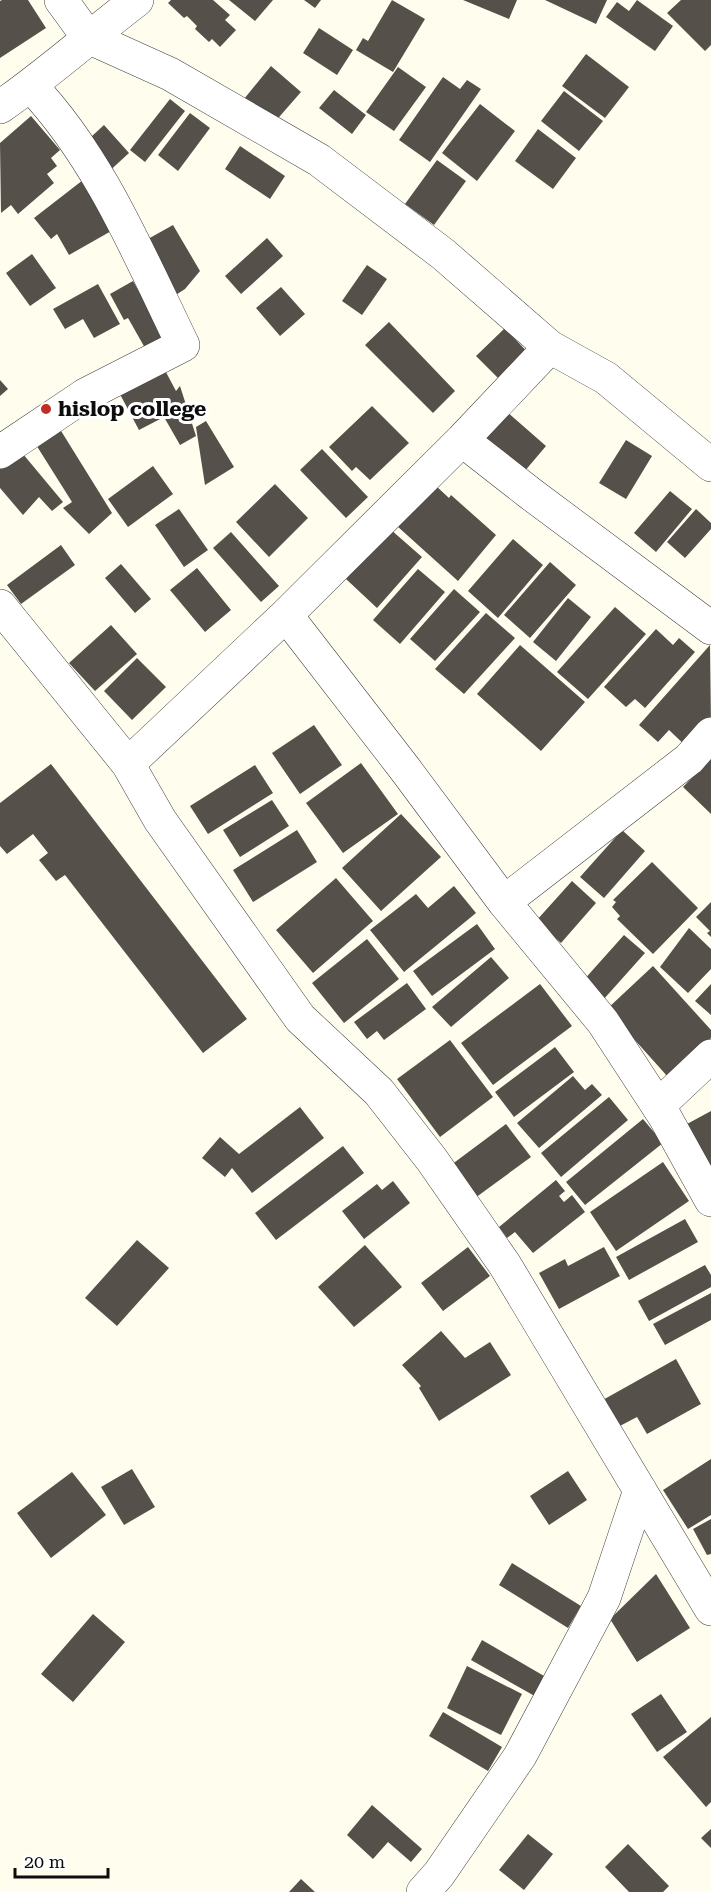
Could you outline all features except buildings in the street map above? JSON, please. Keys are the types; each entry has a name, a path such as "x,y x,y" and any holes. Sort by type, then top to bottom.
{"street":[{"path":"62,0 88,37 170,74 319,160 443,254 550,347 606,378 711,465"},
{"path":"0,107 31,86 88,37 137,0"},
{"path":"0,452 85,395 183,345 110,196 51,108 31,86"},
{"path":"128,764 286,615 462,440 550,347"},
{"path":"462,440 711,628"},
{"path":"0,606 128,764 160,820 300,1018 379,1092 432,1160 506,1265 711,1609"},
{"path":"286,615 405,768 504,902 603,1022 658,1106 711,1200"},
{"path":"504,902 689,759 711,734"},
{"path":"658,1106 711,1056"},
{"path":"423,1892 439,1874 520,1756 604,1598 640,1490"}],"place":[{"name":"hislop college","path":"46,409"}]}
